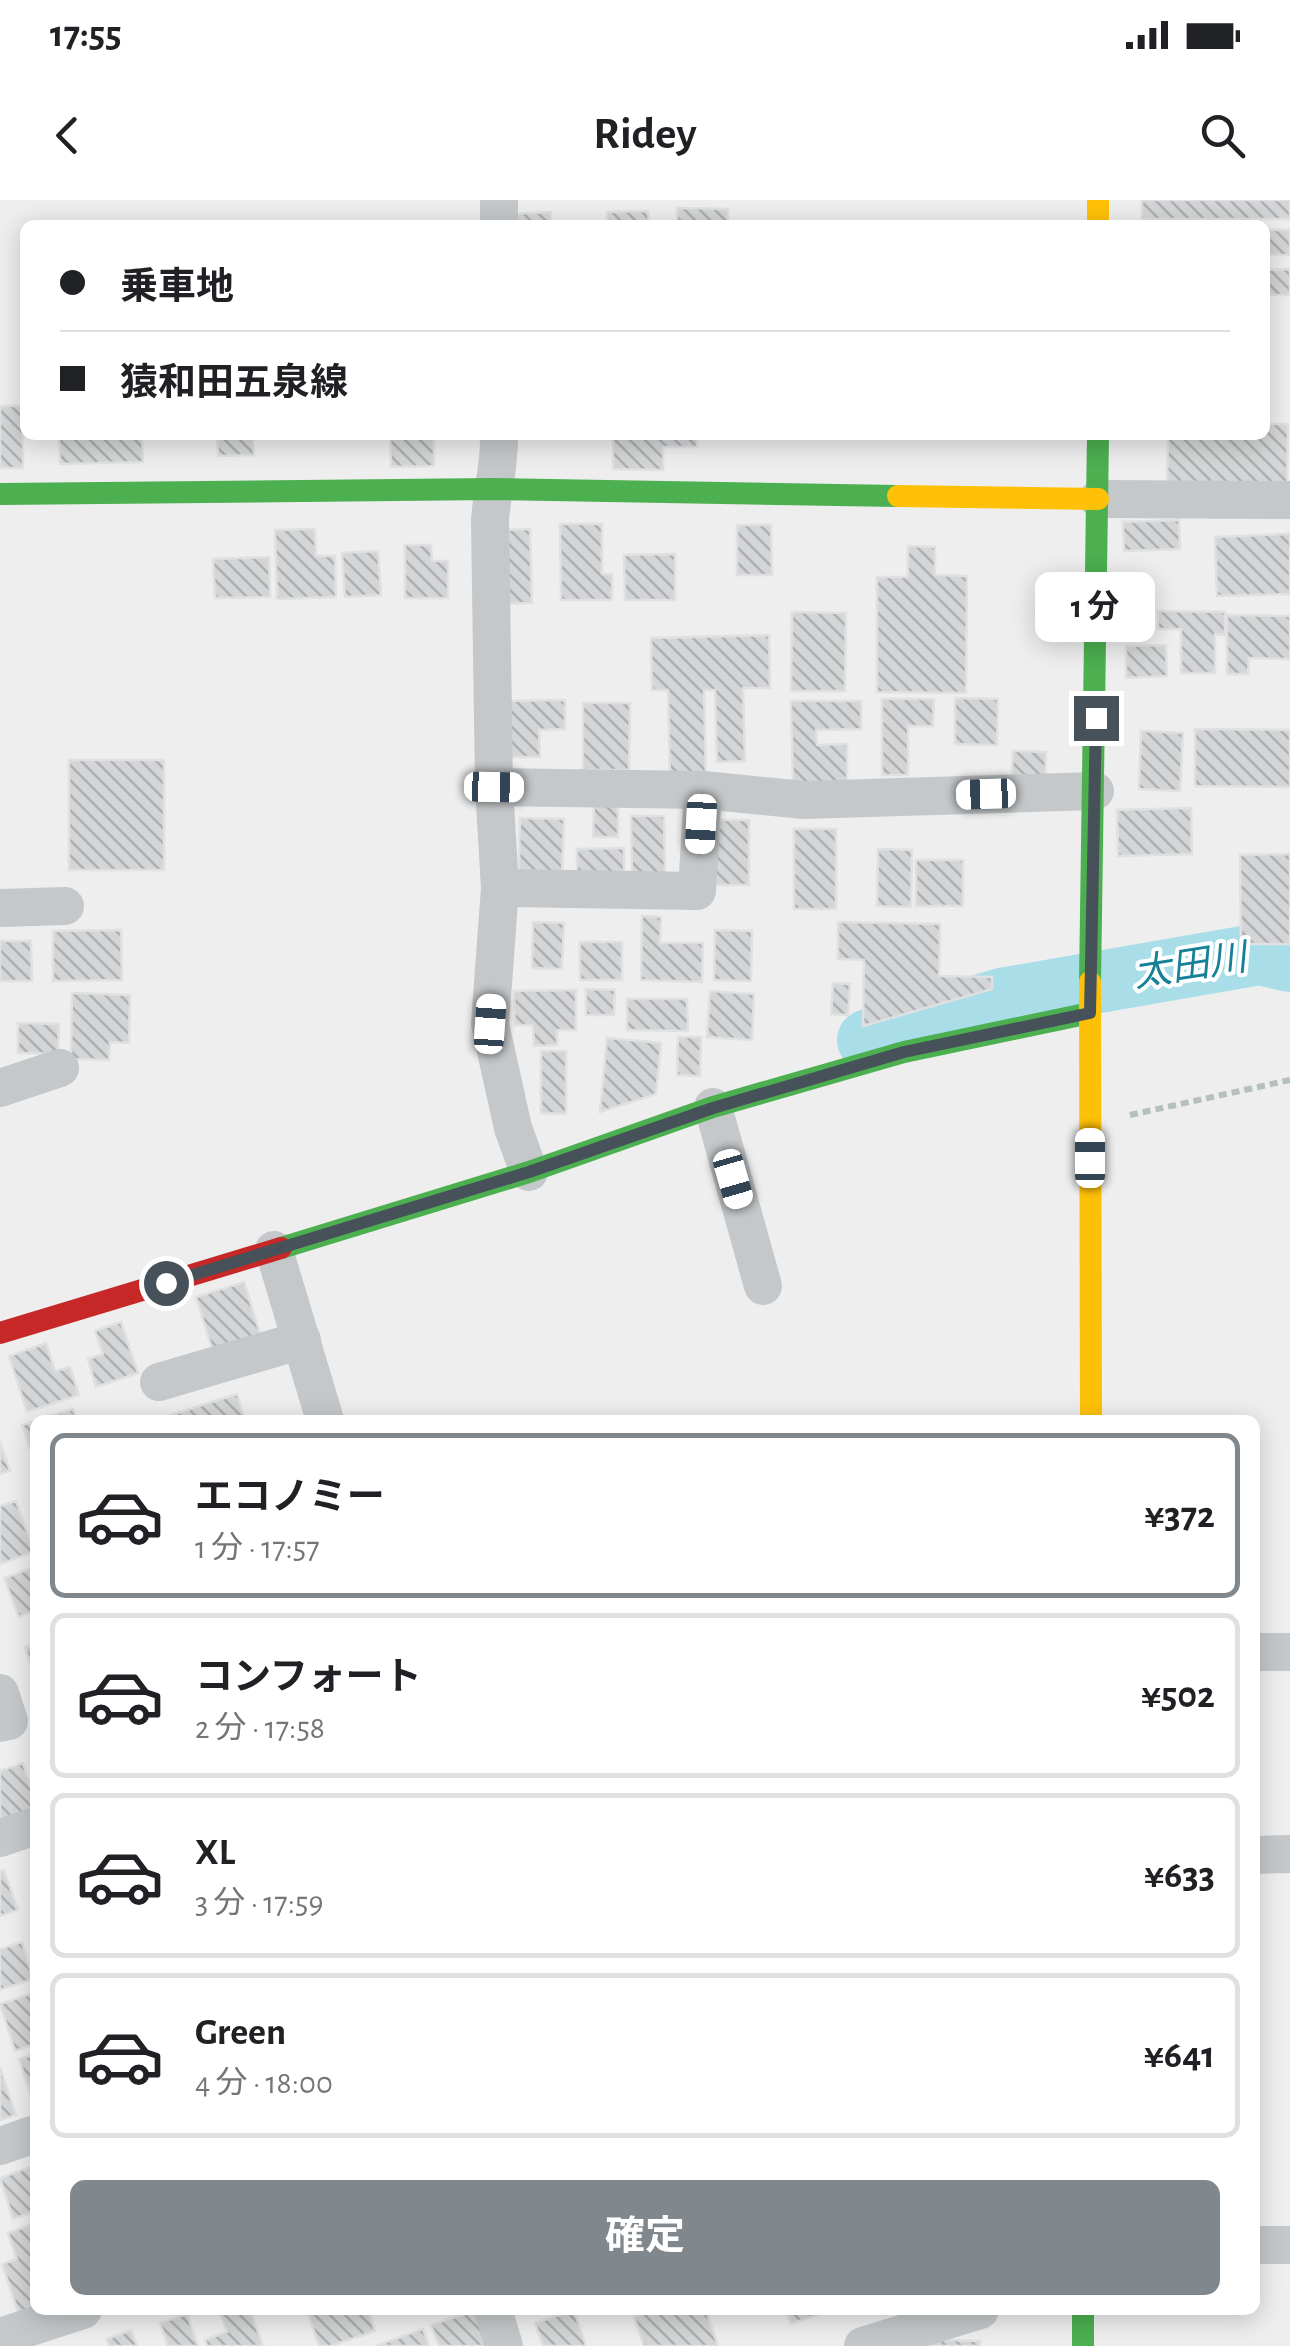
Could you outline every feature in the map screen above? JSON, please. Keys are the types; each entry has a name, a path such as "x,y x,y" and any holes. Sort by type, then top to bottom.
{"street":[{"path":"500,440 500,461 492,488 494,787 500,888 490,1024 513,1128 529,1172"},
{"path":"1091,1415 1090,963 1098,440"},
{"path":"0,494 492,488 1290,500"},
{"path":"494,787 703,790 804,800 1095,791"},
{"path":"500,888 696,891 703,790"},
{"path":"0,908 65,906"},
{"path":"0,1333 529,1172 713,1108 904,1052 1090,1013"},
{"path":"0,1088 60,1068"},
{"path":"713,1108 763,1286"},
{"path":"274,1250 324,1415"},
{"path":"159,1382 302,1340"},
{"path":"1260,1652 1290,1652"},
{"path":"0,1694 8,1720 0,1723"},
{"path":"0,1838 30,1828"},
{"path":"1260,1854 1290,1854"},
{"path":"0,2146 30,2136"},
{"path":"1260,2245 1290,2245"},
{"path":"0,2337 68,2315"},
{"path":"495,2315 504,2346"},
{"path":"864,2346 964,2315"},
{"path":"1083,2315 1083,2346"}],"path":[{"path":"1090,1123 1290,1080"}],"building":[{"path":"1142,200 1290,200 1290,219 1142,219"},
{"path":"677,208 728,209 728,220 677,220"},
{"path":"648,211 649,220 607,220 607,212"},
{"path":"551,212 551,220 508,220 507,214"},
{"path":"1270,230 1290,230 1290,255 1270,255"},
{"path":"1290,269 1290,295 1270,295 1270,270"},
{"path":"0,406 20,406 23,468 0,468"},
{"path":"1270,424 1288,424 1287,485 1167,482 1168,440 1270,440"},
{"path":"59,440 142,440 143,462 60,464"},
{"path":"217,440 253,440 254,455 218,456"},
{"path":"390,440 434,440 434,466 391,467"},
{"path":"613,440 697,440 697,447 663,447 663,470 613,469"},
{"path":"1179,520 1180,549 1124,551 1123,522"},
{"path":"560,524 602,524 602,574 612,574 612,600 561,600"},
{"path":"737,525 771,525 772,575 737,575"},
{"path":"315,529 316,556 335,556 336,597 277,599 275,530"},
{"path":"530,529 532,603 499,604 497,530"},
{"path":"1290,534 1290,594 1217,596 1215,537"},
{"path":"405,545 431,545 432,561 448,561 448,598 405,598"},
{"path":"908,546 935,547 935,575 967,576 966,693 877,692 877,577 908,577"},
{"path":"378,551 381,595 345,597 342,553"},
{"path":"675,554 675,600 625,600 624,555"},
{"path":"269,557 270,597 215,598 213,559"},
{"path":"1158,611 1225,612 1225,635 1215,634 1215,673 1181,673 1181,629 1158,629"},
{"path":"792,612 846,613 845,691 791,691"},
{"path":"1227,615 1290,616 1290,659 1249,658 1248,674 1227,674"},
{"path":"769,635 770,688 743,688 745,761 717,762 715,690 704,690 706,778 670,779 668,690 652,690 651,638"},
{"path":"1166,645 1167,676 1126,678 1126,646"},
{"path":"955,698 998,699 997,745 955,744"},
{"path":"882,699 934,699 933,726 908,726 908,775 882,775"},
{"path":"565,700 565,729 539,730 540,757 505,757 505,701"},
{"path":"791,701 861,701 861,729 816,730 817,745 847,744 847,784 793,785"},
{"path":"583,703 630,703 629,770 583,770"},
{"path":"1195,729 1290,730 1290,787 1195,786"},
{"path":"1141,731 1183,733 1180,791 1139,789"},
{"path":"1013,751 1046,752 1045,789 1011,788"},
{"path":"69,760 164,760 164,870 69,870"},
{"path":"594,804 618,804 618,837 593,837"},
{"path":"1191,808 1192,854 1118,856 1117,810"},
{"path":"631,816 664,816 665,874 632,875"},
{"path":"520,818 564,819 562,874 519,872"},
{"path":"714,820 749,820 749,885 714,885"},
{"path":"794,829 836,829 836,909 794,909"},
{"path":"624,848 624,877 577,877 577,849"},
{"path":"878,849 912,850 911,907 877,906"},
{"path":"1290,854 1290,944 1241,944 1240,855"},
{"path":"916,860 963,860 963,906 916,906"},
{"path":"642,916 661,917 660,943 703,943 702,982 641,980"},
{"path":"533,922 564,923 562,969 532,968"},
{"path":"838,922 940,924 939,976 992,977 992,989 863,1026 864,960 838,959"},
{"path":"121,930 122,980 53,981 53,931"},
{"path":"715,930 752,931 751,981 714,980"},
{"path":"0,941 31,941 32,981 0,981"},
{"path":"580,942 622,942 622,980 580,980"},
{"path":"833,983 850,984 848,1015 831,1014"},
{"path":"586,989 615,990 614,1015 586,1015"},
{"path":"576,990 576,1030 557,1030 557,1045 534,1046 533,1025 515,1025 514,991"},
{"path":"710,991 754,994 752,1040 707,1037"},
{"path":"72,993 130,995 129,1043 110,1042 109,1060 71,1059"},
{"path":"627,999 687,999 688,1031 627,1030"},
{"path":"18,1023 59,1024 58,1054 18,1053"},
{"path":"678,1037 701,1037 700,1076 677,1075"},
{"path":"607,1038 661,1043 656,1094 600,1112"},
{"path":"541,1051 566,1051 566,1114 541,1113"},
{"path":"244,1282 262,1340 214,1355 196,1297"},
{"path":"121,1322 138,1373 96,1387 88,1359 103,1354 95,1331"},
{"path":"46,1343 55,1371 70,1367 79,1395 27,1412 9,1356"},
{"path":"237,1394 243,1415 171,1415"},
{"path":"73,1409 75,1415 54,1415"},
{"path":"30,1423 30,1449 22,1425"},
{"path":"0,1442 10,1471 0,1474"},
{"path":"16,1501 30,1541 30,1553 0,1564 0,1506"},
{"path":"30,1569 30,1613 19,1617 4,1578"},
{"path":"23,1763 30,1785 30,1813 0,1823 0,1771"},
{"path":"4,1870 18,1910 0,1916 0,1871"},
{"path":"22,1942 30,1980 0,1990 0,1949"},
{"path":"30,1994 30,2046 15,2051 0,2004"},
{"path":"30,2056 30,2093 19,2059"},
{"path":"0,2067 16,2115 0,2120"},
{"path":"30,2167 30,2213 13,2219 0,2178"},
{"path":"30,2225 30,2312 20,2317 2,2264 17,2259 8,2233"},
{"path":"187,2315 198,2346 168,2346 160,2323"},
{"path":"221,2315 252,2315 263,2346 207,2346 205,2340 227,2332"},
{"path":"309,2315 370,2315 375,2331 319,2346"},
{"path":"462,2315 479,2315 489,2346 439,2346 431,2325"},
{"path":"559,2315 576,2315 586,2346 543,2346 535,2323"},
{"path":"708,2315 718,2346 644,2346 634,2317"},
{"path":"788,2315 817,2315 791,2324"},
{"path":"423,2329 429,2346 378,2346 378,2345"},
{"path":"131,2330 137,2346 109,2346 107,2339"},
{"path":"922,2339 980,2341 980,2346 922,2346"}],"waterway":[{"name":"太田川","path":"868,1040 1001,999 1260,954 1290,961"}],"traffic: fast":[{"path":"1090,982 1098,440"},
{"path":"0,494 492,489 898,496"},
{"path":"281,1248 529,1172 713,1107 904,1052 1090,1013"},
{"path":"1083,2315 1083,2346"}],"traffic: slow":[{"path":"1098,200 1098,220"},
{"path":"898,496 1098,499"},
{"path":"1090,982 1091,1415"}],"traffic: jam":[{"path":"0,1333 281,1248"}],"route":[{"path":"166,1283 529,1172 713,1108 904,1052 1090,1013 1096,718"}]}
